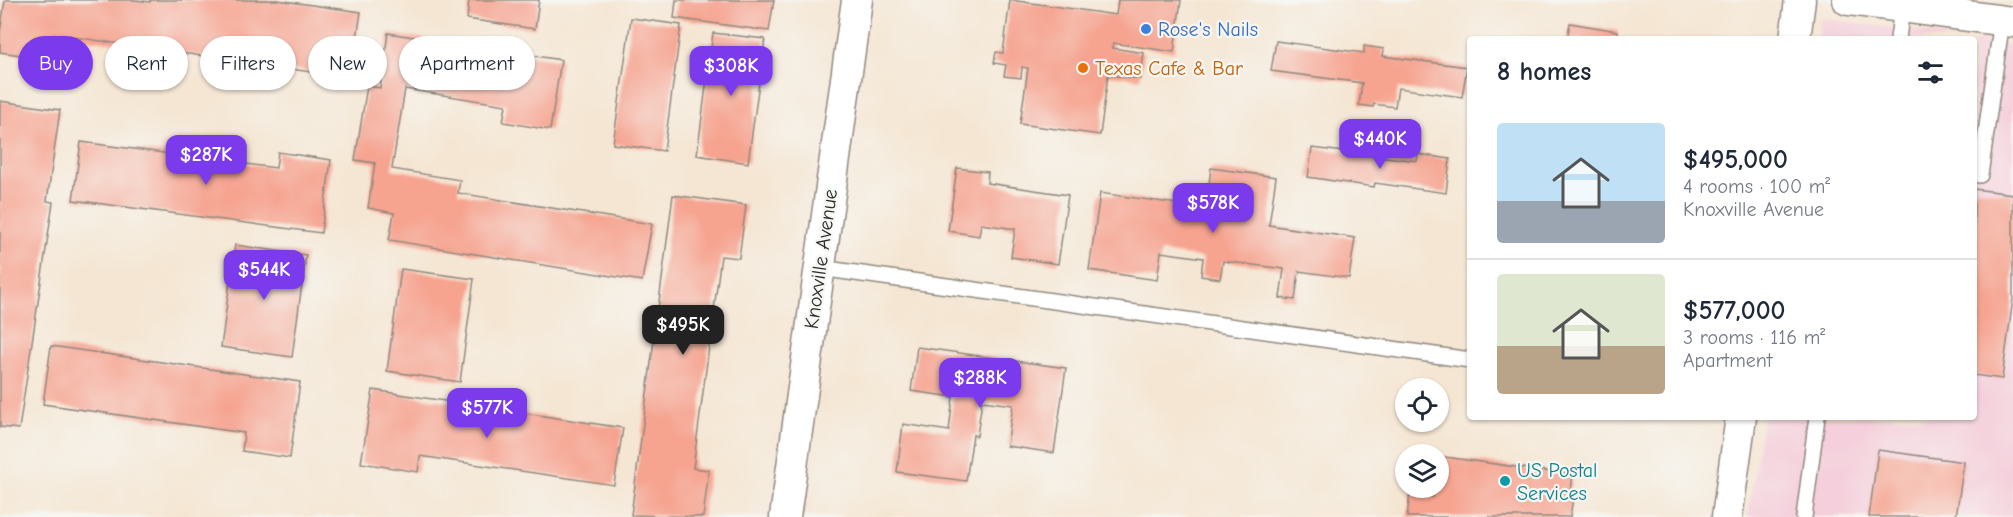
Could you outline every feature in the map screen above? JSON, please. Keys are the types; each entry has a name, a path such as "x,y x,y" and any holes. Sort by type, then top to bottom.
{"street":[{"name":"Knoxville Avenue","path":"785,517 857,0"},
{"path":"1795,36 1800,0"},
{"path":"1848,0 2008,21"},
{"path":"1727,517 1742,420"}],"lane":[{"path":"1898,36 1902,7"},
{"path":"1977,174 1980,175 2008,21"},
{"path":"820,268 1467,360"},
{"path":"1804,517 1817,420"}],"shaded area":[{"path":"1821,18 1947,36 1818,36"},
{"path":"1977,40 2013,45 2013,517 1748,517 1763,420 1977,420"}],"building":[{"path":"5,0 150,2 150,0 277,0 361,12 357,36 308,36 308,72 296,70 296,36 200,36 200,56 188,54 188,36 105,36 105,42 93,40 93,36 54,34 54,36 18,36 18,55 0,52 0,33"},
{"path":"469,0 539,0 535,29 467,19"},
{"path":"676,0 774,0 769,31 674,18"},
{"name":"Texas Cafe & Bar","path":"1010,0 1116,15 1118,0 1181,0 1174,52 1113,43 1112,48 1144,53 1140,79 1108,75 1100,135 1020,124 1028,68 1022,67 1021,78 1004,76 1006,65 994,63 996,52 1003,53"},
{"path":"631,18 681,25 664,151 613,144"},
{"path":"1570,23 1618,31 1617,36 1568,36"},
{"path":"388,33 407,36 399,36 399,90 405,90 392,169 460,180 458,193 652,224 642,281 389,240 394,213 368,208 375,163 355,160 366,90 387,90"},
{"path":"713,33 765,39 748,163 697,155"},
{"path":"1276,41 1364,53 1364,46 1384,49 1383,56 1467,67 1462,97 1398,88 1395,107 1374,104 1373,107 1359,105 1362,83 1271,71"},
{"path":"535,56 561,60 550,130 503,122 506,105 411,90 535,90"},
{"path":"0,101 60,110 47,201 53,202 19,429 0,427"},
{"path":"81,142 276,168 278,152 331,160 321,233 73,200"},
{"path":"1312,148 1417,161 1418,154 1450,159 1446,193 1375,183 1374,187 1308,177"},
{"path":"957,168 988,172 987,183 1068,195 1058,264 1011,257 1015,229 981,224 979,236 948,231"},
{"path":"1211,168 1276,177 1269,225 1355,238 1349,278 1299,271 1295,300 1280,298 1284,269 1223,261 1220,279 1201,276 1203,258 1161,252 1157,280 1089,270 1100,193 1206,208"},
{"path":"1977,189 2013,194 2013,299 2002,379 1977,375"},
{"path":"673,195 746,205 739,258 721,256 693,468 709,470 703,517 631,515"},
{"path":"235,245 306,255 292,357 221,347"},
{"path":"401,269 474,279 460,382 387,371"},
{"path":"51,346 300,382 290,458 242,451 244,433 43,404"},
{"path":"917,347 1066,368 1054,453 1007,446 1013,405 982,401 977,436 973,435 966,481 897,472 903,424 949,431 953,397 911,391"},
{"path":"373,390 623,428 614,485 420,456 418,472 361,463"},
{"path":"1878,450 1964,462 1956,517 1869,517"},
{"name":"US Postal Services","path":"1449,458 1573,475 1571,490 1574,491 1570,517 1407,517 1409,498 1449,498"}],"place":[{"name":"Rose's Nails","path":"1146,29"},
{"name":"Texas Cafe & Bar","path":"1083,68"},
{"name":"US Postal Services","path":"1505,481"}]}
